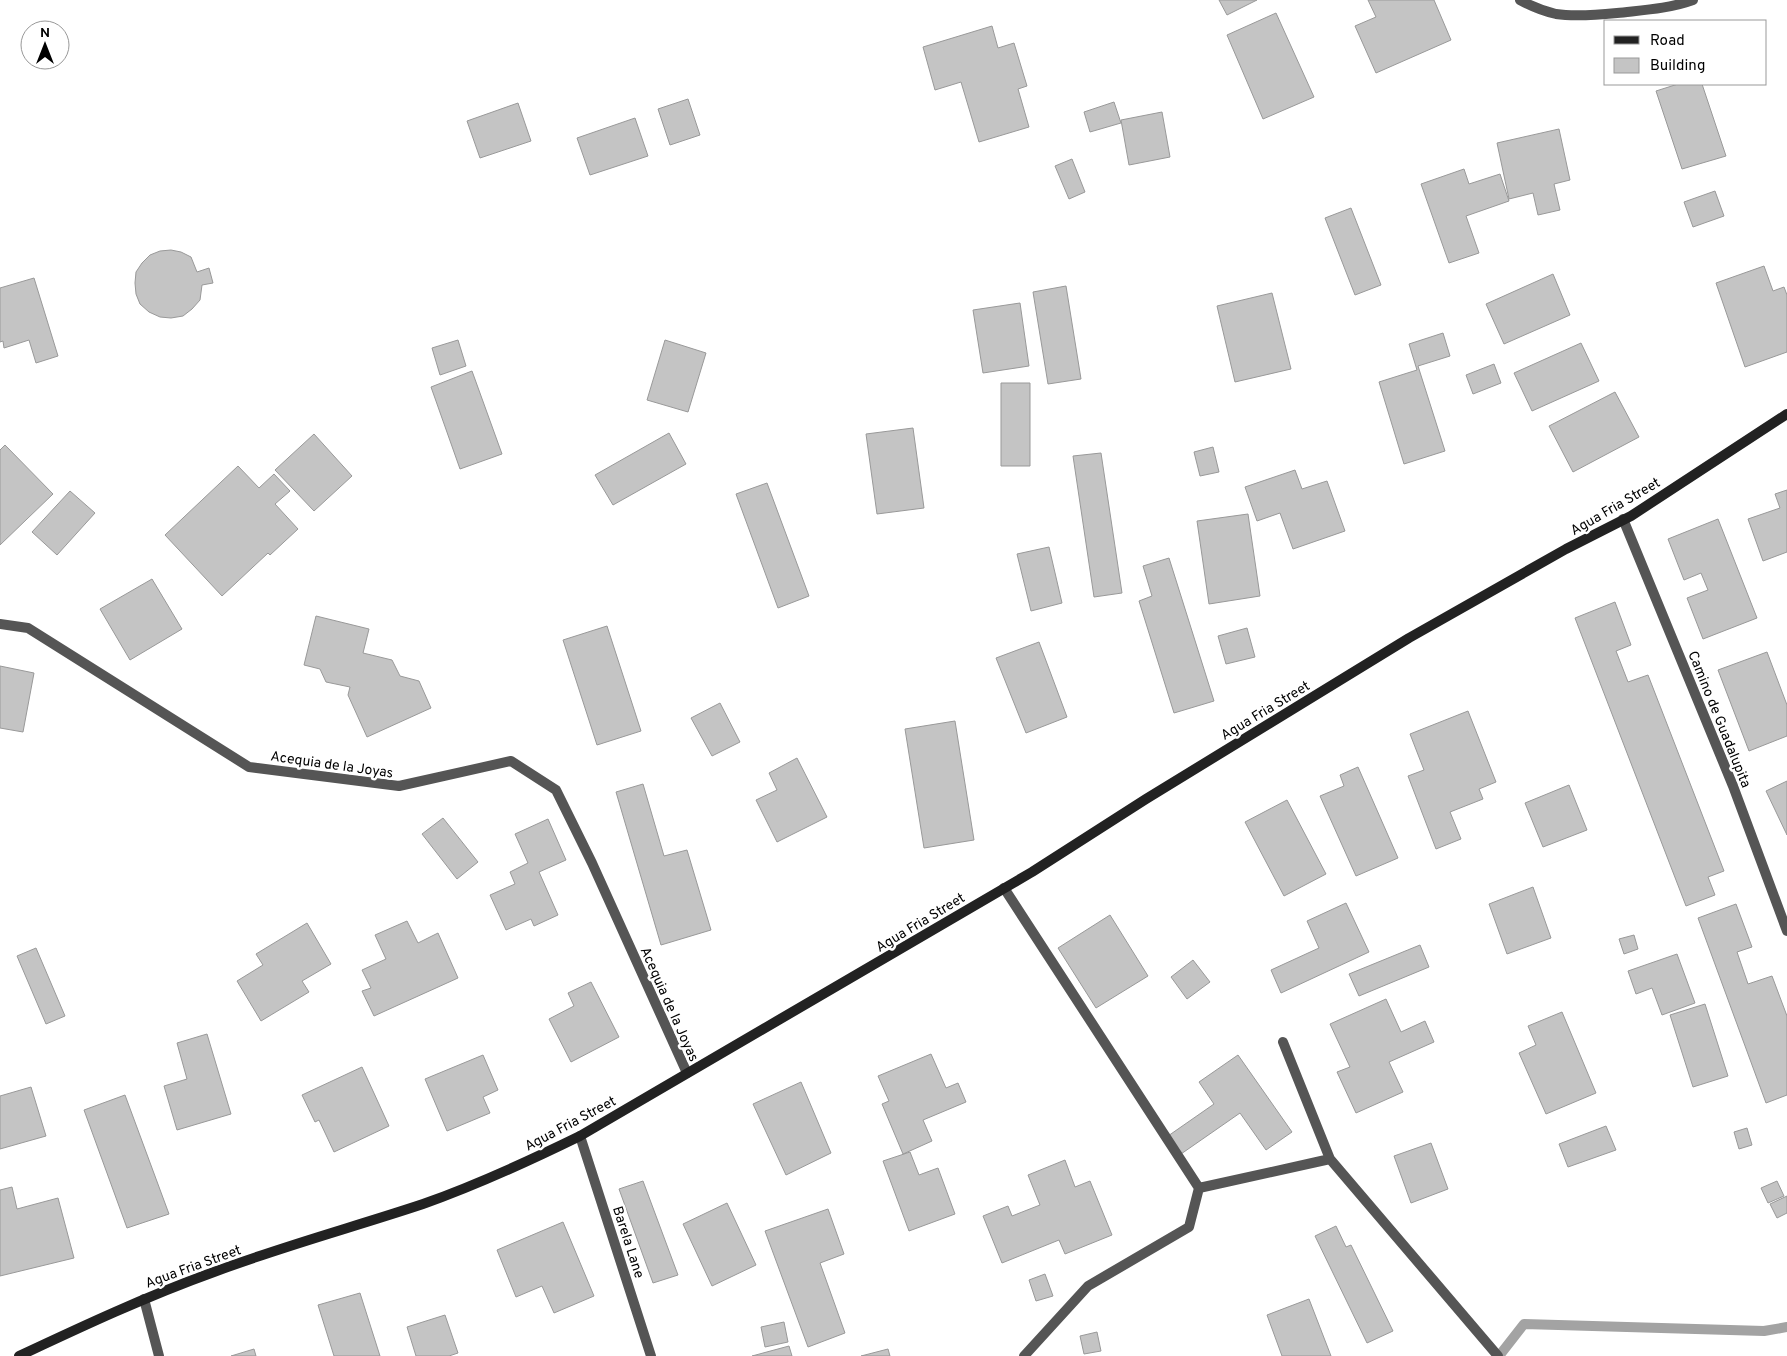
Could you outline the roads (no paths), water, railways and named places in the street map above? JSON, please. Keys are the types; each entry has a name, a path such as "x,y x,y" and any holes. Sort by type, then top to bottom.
{"street":[{"path":"1520,0 1535,8 1557,14 1593,15 1660,9 1678,6 1693,0"},
{"name":"Agua Fria Street","path":"19,1356 144,1299 241,1262 424,1203 519,1166 580,1136 1004,888 1409,638 1631,516 1787,414"},
{"name":"Camino de Guadalupita","path":"1623,519 1733,786 1787,931"},
{"name":"Acequia de la Joyas","path":"0,624 28,628 249,767 399,786 511,761 556,790 592,863 687,1073"},
{"path":"1004,888 1199,1188 1189,1227 1088,1286 1024,1356"},
{"path":"1283,1042 1330,1159 1498,1356"},
{"name":"Barela Lane","path":"580,1136 651,1356"},
{"path":"1199,1188 1330,1159"},
{"path":"144,1299 159,1356"}],"waterway":[{"path":"1499,1356 1524,1324 1764,1331 1787,1327"}]}
